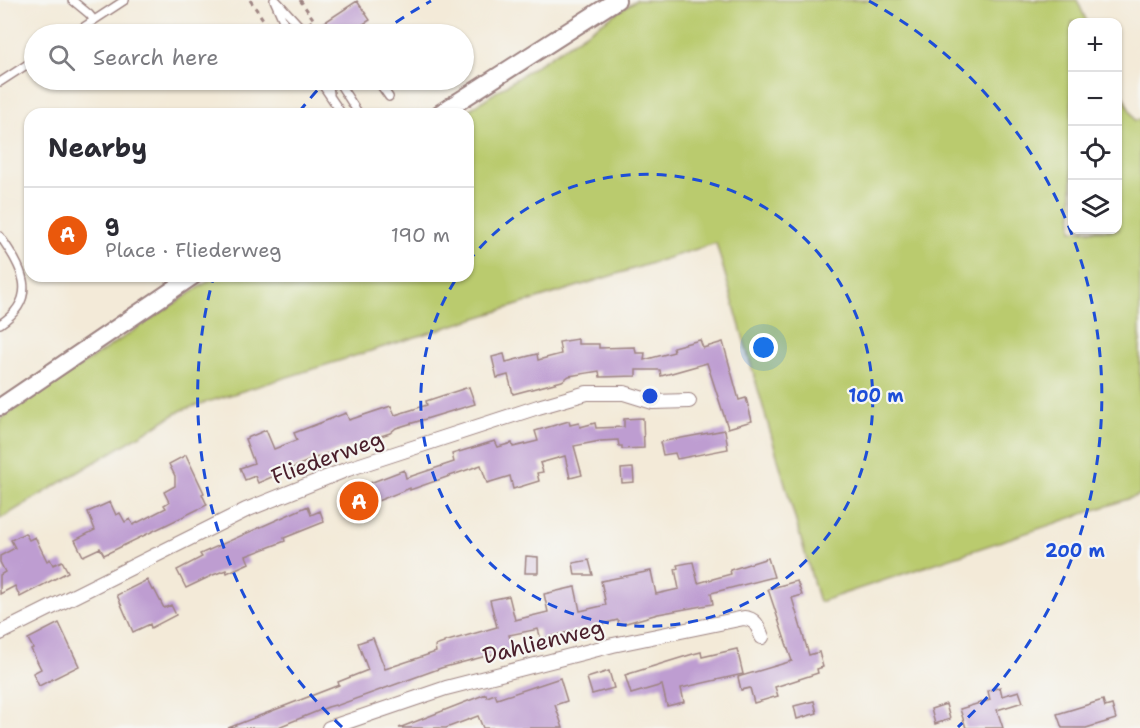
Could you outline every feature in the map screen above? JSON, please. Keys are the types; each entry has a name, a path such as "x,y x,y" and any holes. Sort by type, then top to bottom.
{"street":[{"path":"448,108 617,0"},
{"path":"0,407 184,282"},
{"name":"Fliederweg","path":"0,633 246,510 359,466 587,393 624,393 653,402 689,401"},
{"name":"Dahlienweg","path":"329,728 446,688 613,645 744,618 757,625 762,637"}],"lane":[{"path":"72,0 94,20"},
{"path":"88,24 125,0"},
{"path":"275,0 285,24"},
{"path":"275,0 298,24"},
{"path":"0,82 24,66"},
{"path":"326,90 338,108"},
{"path":"329,90 330,96"},
{"path":"343,90 355,108"},
{"path":"384,90 389,97"},
{"path":"0,236 20,265 24,280"},
{"path":"0,324 8,319 20,305 24,282"}],"path":[{"path":"250,0 266,24"}],"green space":[{"path":"636,0 1077,0 1085,18 1068,18 1068,234 1122,234 1122,93 1135,121 1140,119 1140,495 819,602 716,243 182,410 0,519 0,419 207,282 474,282 474,108 472,108"}],"building":[{"path":"357,1 370,20 363,24 322,24"},
{"path":"578,339 578,344 599,344 599,348 635,347 636,353 645,353 644,360 674,352 673,347 700,340 703,348 723,342 739,400 746,398 752,421 728,428 707,363 661,376 660,370 636,370 636,376 600,377 599,371 569,376 562,381 513,394 508,375 497,378 492,357 504,354 506,362 537,354 538,360 561,354 559,342"},
{"path":"469,387 475,404 396,428 390,433 320,456 258,483 255,476 245,480 240,468 254,463 245,439 266,430 274,449 297,440 294,433 346,413 349,420 391,406 395,415 427,405 426,401"},
{"path":"643,418 644,448 622,449 618,440 574,446 582,475 570,478 565,456 540,463 543,472 537,473 539,481 513,489 510,476 487,483 481,465 410,490 410,488 355,510 350,497 372,490 370,483 404,470 406,478 454,462 452,454 495,441 498,447 512,443 513,447 538,441 535,431 569,421 570,425 579,423 580,427 595,423 596,428 624,427 624,419"},
{"path":"725,430 728,449 677,459 675,453 663,455 660,442"},
{"path":"186,455 204,493 202,494 207,505 104,555 100,548 83,556 75,540 95,530 88,512 110,502 116,515 120,513 125,522 130,519 133,525 166,508 164,505 169,502 164,492 175,486 175,476 169,464"},
{"path":"633,468 634,482 622,483 621,469"},
{"path":"308,506 311,515 320,511 324,522 284,538 285,541 246,556 249,563 227,573 226,570 213,575 186,588 177,570 202,557 200,554"},
{"path":"25,533 29,540 35,537 47,561 50,559 53,565 62,561 68,572 20,597 15,586 0,594 0,575 5,572 0,556 15,548 11,540"},
{"path":"526,556 538,557 538,573 525,573"},
{"path":"768,558 774,577 711,593 713,604 658,614 619,625 618,620 541,639 538,629 509,635 513,649 441,668 328,707 276,728 228,728 339,685 338,682 368,670 358,643 373,638 385,669 436,652 435,646 444,642 497,627 490,600 509,596 515,620 548,612 544,594 575,587 580,611 606,605 601,581 651,571 656,594 679,589 675,569 678,568 677,565 693,562 698,583 731,574 730,570"},
{"path":"589,560 593,575 575,575 573,563"},
{"path":"147,580 164,608 171,605 176,615 151,628 150,624 133,632 117,595"},
{"path":"797,581 802,595 792,598 809,655 819,652 823,667 817,669 818,673 775,687 778,696 754,703 750,688 741,690 738,677 792,661 768,589"},
{"path":"59,623 79,666 39,686 33,673 41,669 28,639"},
{"path":"737,649 743,674 681,688 684,702 667,706 662,685 631,694 625,675 701,652 702,657"},
{"path":"609,671 614,688 592,694 587,678"},
{"path":"560,678 567,701 555,705 563,728 483,728 478,716 446,728 399,728 486,694 487,697 495,694 497,699"},
{"path":"1000,687 1002,696 1019,691 1023,702 997,710 1003,728 966,728 960,709 990,700 988,691"},
{"path":"1103,700 1105,707 1112,705 1116,719 1086,728 1062,728 1057,714"},
{"path":"814,701 817,713 797,719 794,706"},
{"path":"946,704 950,719 935,724 931,709"}],"place":[{"name":"g","path":"359,501"}]}
